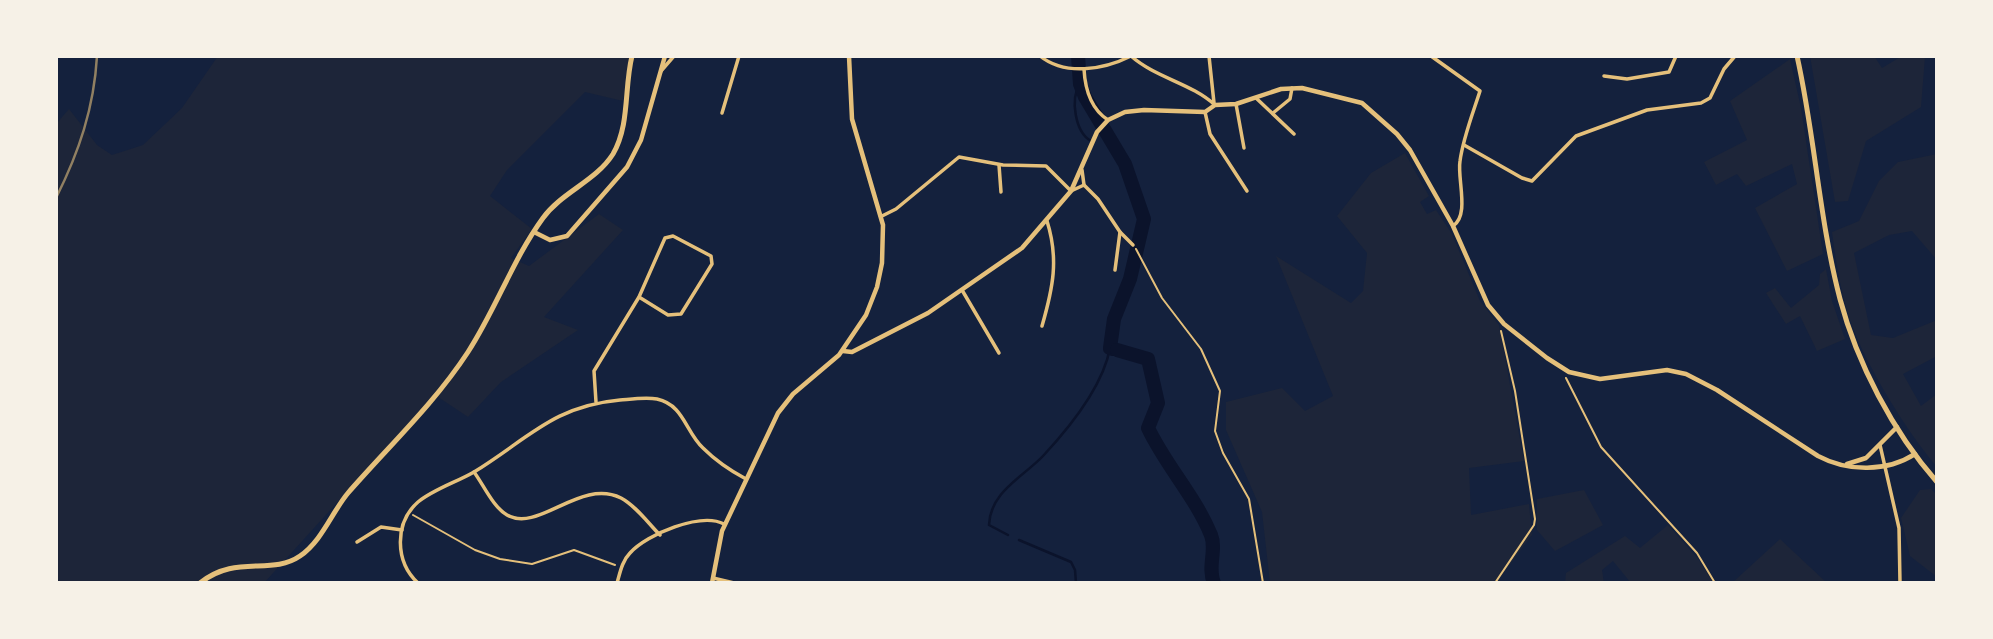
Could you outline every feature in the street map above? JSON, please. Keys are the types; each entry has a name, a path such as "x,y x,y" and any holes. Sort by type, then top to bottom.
{"main road":[{"path":"200,583 229,567 284,563 309,548 346,495 447,382 478,337 534,232 556,203 598,171 613,154 623,129 632,56"},
{"path":"1797,56 1840,298 1853,339 1897,427 1937,482"}],"street":[{"path":"534,232 550,240 567,236 626,167 641,140 665,56"},
{"path":"659,72 674,56"},
{"path":"722,113 739,56"},
{"path":"734,583 712,580 724,524 785,403 843,351 866,315 877,287 884,251 882,216 852,119 849,56"},
{"path":"1040,56 1055,66 1074,69 1131,56 1205,96 1215,105"},
{"path":"1209,56 1215,105"},
{"path":"1432,56 1480,91 1460,162 1460,215 1452,226"},
{"path":"1604,76 1627,79 1670,72 1676,56"},
{"path":"1464,145 1532,181 1567,143 1581,134 1647,110 1708,99 1716,92 1724,69 1735,56"},
{"path":"1083,69 1088,94 1107,122"},
{"path":"843,351 852,352 881,338 962,290 1022,248 1072,191 1098,130 1107,122 1125,112 1144,110 1205,112 1215,105 1236,104 1292,88 1352,99 1371,109 1404,142 1452,226 1484,299 1504,324 1558,365 1574,374 1600,379 1660,371 1686,374 1737,403 1818,456 1842,465 1886,466 1915,454"},
{"path":"1273,113 1290,99 1292,88"},
{"path":"1256,98 1293,134"},
{"path":"1236,104 1244,148"},
{"path":"1205,112 1210,134 1247,191"},
{"path":"882,216 896,209 959,158 999,165 1046,166 1072,191"},
{"path":"999,165 1001,192"},
{"path":"1082,169 1084,185 1098,198 1120,232 1135,247"},
{"path":"1072,191 1084,185"},
{"path":"1042,326 1055,274 1055,254 1047,221"},
{"path":"1115,270 1120,232"},
{"path":"596,402 593,373 639,297 665,238 673,236 711,256 712,264 681,314 668,315 639,297"},
{"path":"962,290 999,353"},
{"path":"418,583 403,560 402,530 409,513 420,500 474,472 556,415 596,402 652,398 667,402 681,413 703,449 746,479"},
{"path":"1842,465 1866,458 1897,427"},
{"path":"1880,444 1879,453 1886,466 1899,528 1900,583"},
{"path":"474,472 501,510 514,517 531,516 585,495 601,493 625,501 660,536"},
{"path":"617,583 622,567 635,549 692,521 709,519 724,524"},
{"path":"357,542 381,527 402,530"}],"path":[{"path":"1135,247 1162,299 1201,349 1220,391 1215,432 1223,453 1249,499 1264,583"},
{"path":"1495,583 1534,525 1535,519 1516,391 1501,328 1504,324"},
{"path":"1558,365 1582,405 1601,447 1697,553 1715,583"},
{"path":"409,513 475,550 500,559 532,564 574,550 622,567"}],"shaded area":[{"path":"218,56 637,56 630,69 623,101 585,92 507,170 490,196 532,229 511,258 529,266 599,214 623,230 544,317 578,330 501,382 468,417 435,395 264,583 56,583 56,124 69,109 97,145 112,155 143,145 182,108"},
{"path":"1810,56 1874,56 1882,68 1902,56 1925,57 1921,107 1866,141 1848,201 1835,202"},
{"path":"1790,59 1801,108 1823,254 1787,271 1755,208 1797,184 1792,164 1746,186 1737,174 1716,185 1704,162 1747,140 1730,101"},
{"path":"1405,153 1429,196 1420,202 1427,214 1436,210 1452,234 1480,301 1499,325 1524,461 1469,468 1471,515 1529,504 1532,535 1496,583 1270,583 1262,512 1226,430 1226,402 1282,388 1305,411 1333,396 1276,256 1351,303 1363,291 1367,253 1337,216 1371,173"},
{"path":"1937,154 1937,260 1912,231 1889,235 1854,253 1871,335 1893,338 1937,320 1937,356 1903,374 1921,406 1937,394 1937,467 1889,398 1858,340 1844,301 1832,232 1859,221 1879,181 1898,162"},
{"path":"1826,269 1832,301 1845,339 1817,351 1800,316 1786,324 1766,293 1775,288 1791,308 1819,285 1820,274"},
{"path":"1931,489 1937,495 1937,577 1910,556 1901,518 1920,490"},
{"path":"1584,490 1603,525 1555,551 1537,530 1537,499"},
{"path":"1668,525 1699,560 1713,583 1631,583 1613,561 1602,570 1604,583 1565,583 1566,573 1625,536 1640,548"},
{"path":"1780,539 1827,583 1732,583"}],"waterway":[{"path":"1078,56 1080,84 1085,97 1125,164 1144,219 1130,279 1114,319 1110,348 1113,349"},
{"path":"1080,84 1075,98 1076,115 1081,130 1091,141"},
{"path":"1008,535 989,525 995,503 1009,486 1043,456 1074,419 1093,391 1110,348"},
{"path":"1117,350 1148,359 1158,403 1148,428 1197,507 1211,535 1211,571 1214,583"},
{"path":"1019,540 1071,562 1076,583"}],"railway":[{"path":"56,198 72,164 89,112 97,56"}]}
